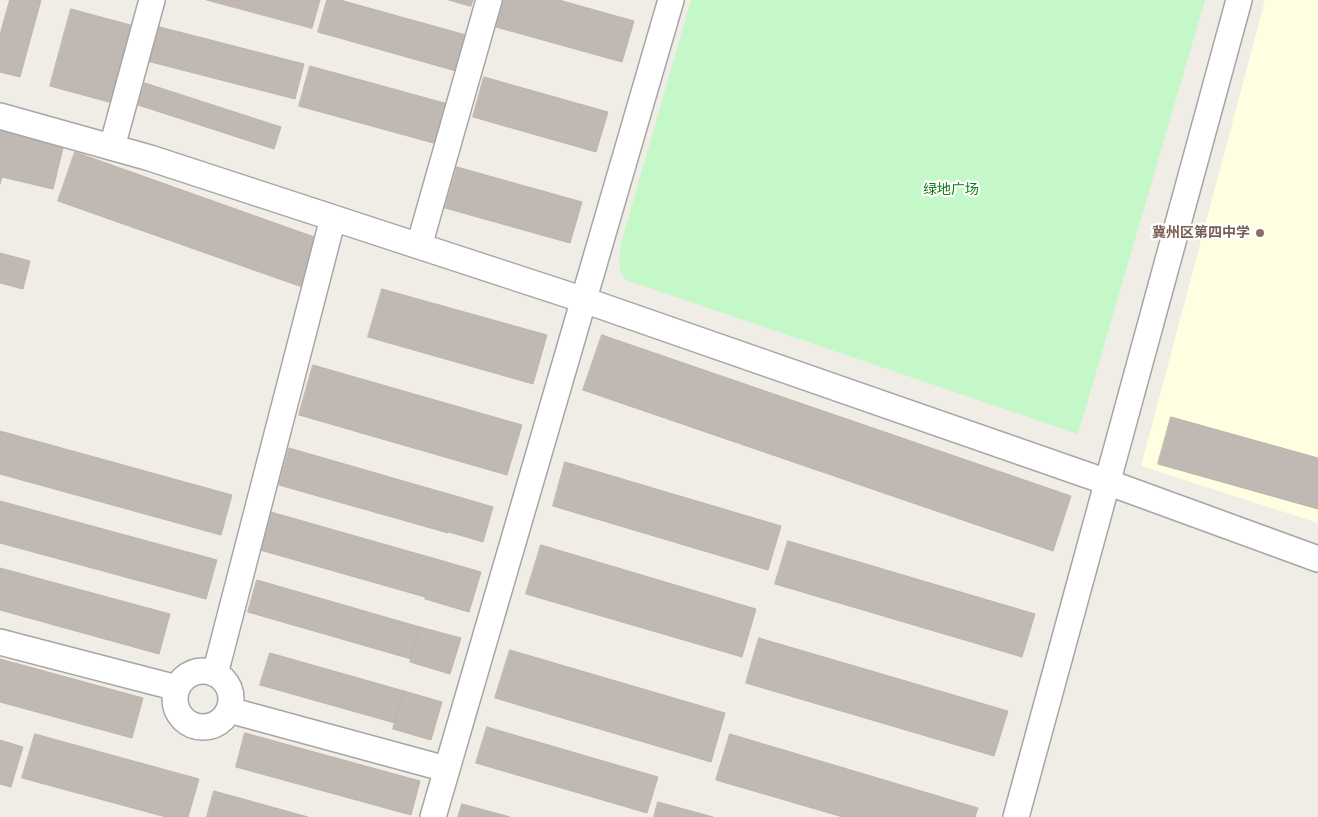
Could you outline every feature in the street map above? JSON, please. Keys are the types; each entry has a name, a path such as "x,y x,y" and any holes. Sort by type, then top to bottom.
{"street":[{"path":"112,147 152,0"},
{"path":"419,246 489,0"},
{"path":"433,817 671,0"},
{"path":"1016,817 1239,0"},
{"path":"0,116 150,158 584,300 1107,482 1318,559"},
{"path":"215,674 333,218"},
{"path":"0,642 177,688"},
{"path":"198,671 215,674 223,679 230,691 231,704 226,717 215,726 201,728 188,724 178,714 175,701 177,688 185,677 198,671"},
{"path":"228,710 446,769"}],"shaded area":[{"name":"冀州区第四中学","path":"1265,0 1318,0 1318,523 1141,466"}],"green space":[{"name":"绿地广场","path":"691,0 1205,0 1078,434 626,280 620,267 621,243"}],"building":[{"path":"10,0 41,0 20,77 0,72 0,35"},
{"path":"207,0 320,0 312,28"},
{"path":"327,0 340,0 466,35 456,71 318,32"},
{"path":"449,0 473,0 471,6"},
{"path":"503,0 559,0 634,21 622,62 496,27"},
{"path":"71,9 138,27 116,104 50,86"},
{"path":"156,26 304,64 295,99 147,61"},
{"path":"310,66 448,104 437,144 299,106"},
{"path":"484,77 608,112 596,152 473,117"},
{"path":"145,83 281,127 274,149 138,105"},
{"path":"0,129 64,144 53,189 2,177 0,184"},
{"path":"75,152 320,239 302,287 58,201"},
{"path":"457,167 582,202 570,243 445,208"},
{"path":"0,253 30,261 23,289 0,283"},
{"path":"382,289 547,335 533,384 368,337"},
{"path":"602,335 1071,496 1053,551 583,390"},
{"path":"313,365 522,425 507,475 299,415"},
{"path":"1171,417 1318,458 1318,509 1158,464"},
{"path":"0,431 232,495 221,535 0,474"},
{"path":"289,448 459,497 448,533 279,485"},
{"path":"565,462 781,526 768,570 553,506"},
{"path":"459,497 493,507 483,542 449,532"},
{"path":"0,501 217,560 206,599 0,543"},
{"path":"271,512 436,559 425,597 260,550"},
{"path":"788,541 1035,614 1022,657 775,584"},
{"path":"541,545 756,609 742,657 526,594"},
{"path":"436,559 481,572 469,612 425,599"},
{"path":"0,568 170,614 159,654 0,610"},
{"path":"257,580 420,627 411,659 248,612"},
{"path":"420,627 461,638 450,674 410,662"},
{"path":"759,638 1008,711 994,756 746,683"},
{"path":"510,650 725,713 711,762 495,698"},
{"path":"270,653 404,691 395,723 260,685"},
{"path":"0,659 143,698 132,738 0,702"},
{"path":"404,691 442,702 431,740 393,729"},
{"path":"487,727 658,777 647,813 476,763"},
{"path":"245,733 420,781 411,815 236,767"},
{"path":"35,734 199,779 188,817 166,817 22,778"},
{"path":"730,734 978,808 975,817 843,817 716,780"},
{"path":"0,740 23,747 11,787 0,784"},
{"path":"214,791 308,817 207,817"},
{"path":"658,802 713,817 654,817"},
{"path":"462,804 510,817 458,817"}],"place":[{"name":"冀州区第四中学","path":"1260,233"}]}
